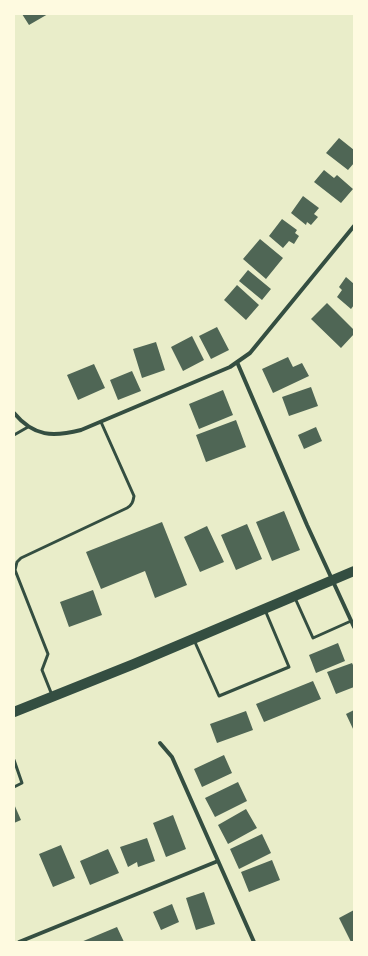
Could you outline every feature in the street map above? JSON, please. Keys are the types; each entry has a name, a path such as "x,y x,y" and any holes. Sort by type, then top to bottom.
{"main road":[{"path":"14,712 194,639 354,571"}],"street":[{"path":"14,413 31,429 46,434 64,434 81,430 225,370 250,353 354,226"},
{"path":"237,362 307,525 354,627"},
{"path":"160,743 172,757 254,942"},
{"path":"19,942 218,861"}],"lane":[{"path":"53,696 42,670 48,654 15,570 17,562 21,558 127,508 134,501 134,496 101,422"},
{"path":"14,435 28,427"},
{"path":"294,597 313,638 351,621"},
{"path":"194,639 220,696 289,667 264,609"},
{"path":"14,760 15,769 22,783 14,787"}],"building":[{"path":"22,14 48,14 29,25"},
{"path":"339,138 354,150 354,163 348,170 326,153"},
{"path":"324,170 334,178 337,175 353,189 341,203 314,182"},
{"path":"303,196 319,208 314,214 318,217 311,225 307,222 306,225 291,213"},
{"path":"282,219 297,230 295,233 299,236 294,244 289,241 283,248 269,236"},
{"path":"260,239 283,258 266,279 243,259"},
{"path":"248,270 271,289 262,300 239,281"},
{"path":"346,277 354,284 354,305 351,309 337,297 342,290 339,287"},
{"path":"237,285 259,305 246,320 224,300"},
{"path":"327,303 354,330 354,334 341,348 311,319"},
{"path":"217,327 229,350 211,359 199,336"},
{"path":"192,336 204,360 183,371 171,347"},
{"path":"156,342 165,370 142,378 133,349"},
{"path":"288,357 293,367 302,363 309,376 273,393 262,369"},
{"path":"94,364 105,388 78,400 67,375"},
{"path":"132,371 141,391 118,400 110,380"},
{"path":"311,387 318,406 289,416 282,397"},
{"path":"223,390 233,415 199,429 189,404"},
{"path":"236,420 246,447 206,462 196,435"},
{"path":"316,427 322,441 304,449 298,435"},
{"path":"284,511 300,550 272,561 256,522"},
{"path":"162,522 187,585 155,598 145,571 101,589 86,552"},
{"path":"247,524 262,559 236,570 221,535"},
{"path":"207,526 224,562 200,572 184,537"},
{"path":"93,590 102,615 69,627 60,602"},
{"path":"338,643 345,661 316,673 309,655"},
{"path":"352,663 354,667 354,687 336,694 327,672"},
{"path":"313,681 321,699 264,722 256,704"},
{"path":"354,710 354,731 346,714"},
{"path":"246,711 253,730 217,743 210,724"},
{"path":"224,755 232,773 202,787 194,769"},
{"path":"238,782 247,801 215,817 205,798"},
{"path":"14,804 21,820 14,823"},
{"path":"246,809 257,828 228,844 218,825"},
{"path":"173,815 186,849 166,857 153,823"},
{"path":"262,834 271,853 239,869 230,849"},
{"path":"147,838 155,861 138,867 137,862 128,867 120,847"},
{"path":"61,845 75,878 53,887 39,854"},
{"path":"108,849 119,873 90,885 80,861"},
{"path":"272,860 280,880 249,892 241,872"},
{"path":"204,892 215,924 196,930 186,898"},
{"path":"172,904 179,922 161,930 153,912"},
{"path":"354,910 354,942 351,942 339,918"},
{"path":"117,927 124,942 81,942"}]}
